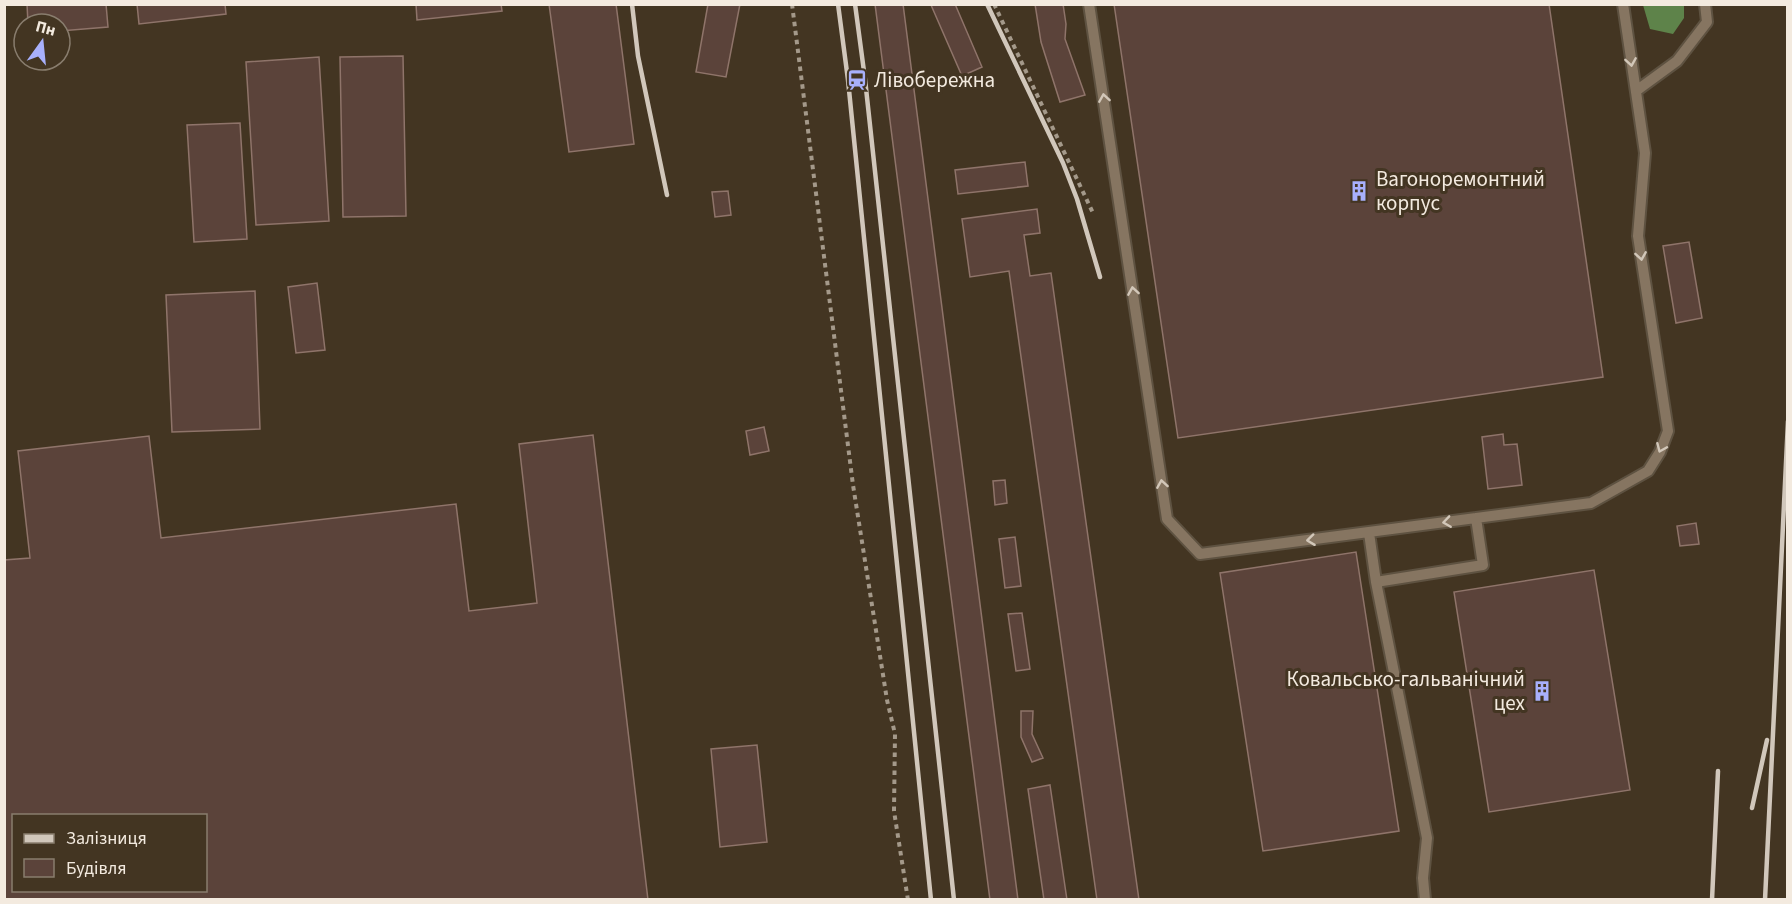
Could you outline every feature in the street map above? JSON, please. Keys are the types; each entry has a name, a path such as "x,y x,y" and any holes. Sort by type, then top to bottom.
{"lane":[{"path":"1089,4 1167,519 1200,554 1591,502 1648,471 1660,452 1668,430 1638,236 1645,153 1623,4"},
{"path":"1636,91 1677,61 1707,22 1704,4"},
{"path":"1376,582 1483,565 1476,518"},
{"path":"1369,533 1376,582 1427,838 1423,878 1425,900"}],"path":[{"path":"792,4 853,485 887,700 895,734 894,811 908,900"},
{"path":"994,4 1092,213"}],"shaded area":[{"path":"1643,5 1684,5 1684,18 1673,34 1650,29"}],"building":[{"path":"27,4 106,4 108,27 72,30 72,12 27,12"},
{"path":"137,4 225,4 226,14 139,24"},
{"path":"416,4 501,4 502,11 417,20"},
{"path":"549,4 616,4 634,144 569,152"},
{"path":"708,4 740,4 726,77 696,72"},
{"path":"875,4 903,4 1018,900 990,900"},
{"path":"955,4 982,67 962,76 931,5"},
{"path":"1035,4 1063,4 1066,24 1065,39 1085,95 1060,102 1041,42"},
{"name":"Вагоноремонтний корпус","path":"1114,4 1549,4 1603,377 1178,438"},
{"path":"403,56 406,216 343,217 340,57"},
{"path":"319,57 329,221 256,225 246,62"},
{"path":"240,123 247,239 194,242 187,125"},
{"path":"1025,162 1028,186 958,194 955,170"},
{"path":"728,191 731,215 715,217 712,192"},
{"path":"1037,209 1040,233 1024,235 1030,276 1051,273 1139,900 1097,900 1009,271 970,277 962,219"},
{"path":"1689,242 1702,318 1676,323 1663,246"},
{"path":"317,283 325,350 296,353 288,287"},
{"path":"255,291 260,429 172,432 166,295"},
{"path":"764,427 769,451 750,455 746,431"},
{"path":"1503,434 1504,445 1517,444 1522,485 1488,489 1482,437"},
{"path":"593,435 648,900 4,900 4,560 30,558 18,451 149,436 161,538 456,504 469,611 537,603 519,444"},
{"path":"1005,480 1007,503 995,505 993,481"},
{"path":"1696,523 1699,544 1680,546 1677,526"},
{"path":"1015,537 1021,586 1005,588 999,539"},
{"path":"1356,552 1399,831 1263,851 1220,573"},
{"name":"Ковальсько-гальванічний цех","path":"1594,570 1630,790 1489,812 1454,592"},
{"path":"1022,613 1030,669 1016,671 1008,614"},
{"path":"1021,711 1033,711 1032,734 1043,758 1032,762 1021,737"},
{"path":"757,745 767,842 720,847 711,749"},
{"path":"1050,785 1067,900 1044,900 1028,789"}],"railway":[{"path":"632,4 638,56 667,195"},
{"path":"838,4 848,80 931,900"},
{"path":"855,4 954,900"},
{"path":"987,4 1063,163 1077,199 1100,277"},
{"path":"1765,900 1788,421"},
{"path":"1752,808 1767,740"},
{"path":"1712,900 1718,771"}],"place":[{"name":"Лівобережна","path":"857,80"},
{"name":"Вагоноремонтний корпус","path":"1359,191"},
{"name":"Ковальсько-гальванічний цех","path":"1542,691"}]}
